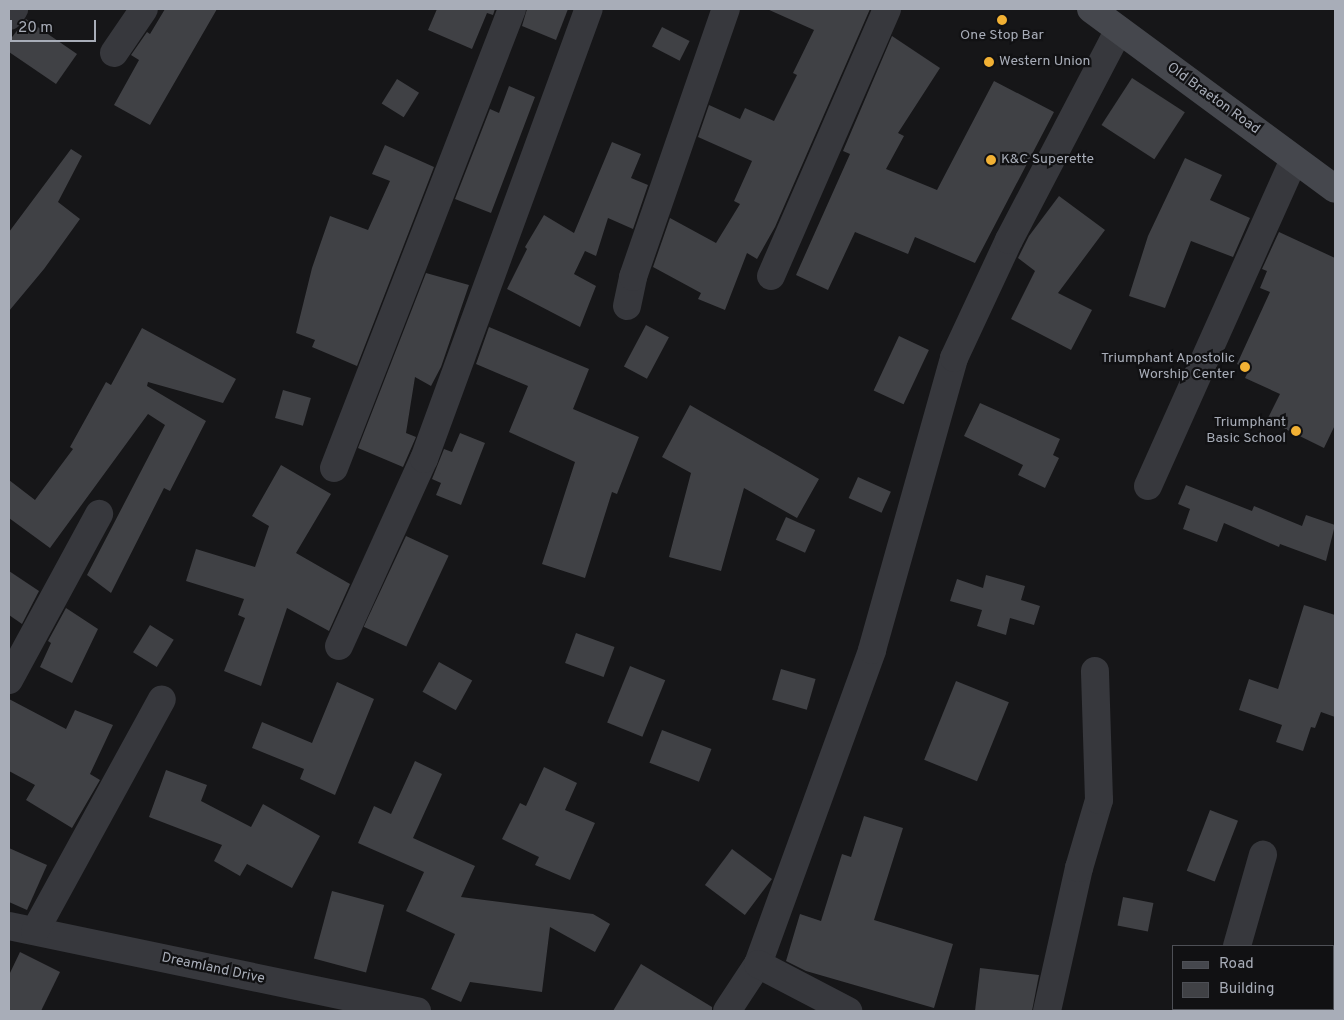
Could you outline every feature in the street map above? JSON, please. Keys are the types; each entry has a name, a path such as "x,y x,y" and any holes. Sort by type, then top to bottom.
{"street":[{"path":"9,16 14,9"},
{"path":"114,53 144,9"},
{"path":"334,468 512,9"},
{"path":"339,646 424,460 589,9"},
{"path":"626,306 633,277 726,9"},
{"path":"771,276 886,9"},
{"name":"Old Braeton Road","path":"1091,9 1335,190"},
{"path":"727,1011 758,964 872,650 954,358 1009,240 1119,30"},
{"path":"1148,486 1294,159"},
{"path":"9,680 99,514"},
{"path":"1047,1011 1079,868 1099,800 1095,671"},
{"path":"22,928 162,699"},
{"path":"1237,945 1263,855"},
{"name":"Dreamland Drive","path":"22,928 417,1011"},
{"path":"758,964 848,1011"}],"building":[{"path":"165,9 217,9 150,125 114,105 139,60 131,55 147,32 150,34"},
{"path":"437,9 495,9 493,15 487,13 472,49 428,30"},
{"path":"527,9 568,9 556,40 522,26"},
{"path":"767,9 870,9 775,227 757,259 747,253 725,310 698,299 701,293 653,267 670,218 716,243 740,204 734,201 752,161 698,137 709,105 740,119 745,108 774,121 797,75 793,73 814,30"},
{"path":"26,19 77,54 56,84 9,52 9,41"},
{"path":"662,27 690,41 680,61 652,47"},
{"path":"892,36 940,68 898,133 904,136 886,169 937,190 994,81 1054,112 975,263 915,237 908,254 855,232 828,290 796,275 850,154 843,151"},
{"path":"1132,78 1185,112 1154,159 1102,125"},
{"path":"397,79 419,93 404,117 382,104"},
{"path":"509,86 535,97 491,213 455,199 490,109 499,113"},
{"path":"612,142 641,154 631,178 648,185 633,229 608,218 596,256 585,251 574,274 596,286 580,327 507,289 527,249 525,247 544,215 574,233"},
{"path":"385,145 434,167 357,366 312,347 315,340 296,333 312,268 330,216 368,230 390,181 372,174"},
{"path":"71,149 82,156 58,202 80,219 44,269 9,311 9,232"},
{"path":"1185,158 1222,175 1210,200 1250,218 1233,257 1191,241 1165,308 1129,296 1148,236"},
{"path":"1059,196 1105,230 1058,293 1092,310 1071,350 1011,319 1035,271 1018,258 1029,236"},
{"path":"1279,232 1335,258 1335,425 1324,448 1267,420 1280,394 1245,378 1249,370 1237,364 1270,292 1260,288 1267,271 1262,269"},
{"path":"426,273 469,285 441,367 431,386 415,377 406,433 416,437 403,467 358,448"},
{"path":"646,325 669,337 647,379 624,366"},
{"path":"489,327 589,369 573,409 639,437 617,494 612,492 585,578 542,564 575,462 509,432 528,386 476,364"},
{"path":"142,328 236,379 223,403 148,382 147,386 206,421 170,491 164,488 111,593 87,575 165,425 148,414 50,548 9,518 9,480 35,500 73,449 70,447 106,382 111,385"},
{"path":"899,336 929,350 904,404 874,390"},
{"path":"283,390 311,398 303,426 275,418"},
{"path":"980,403 1060,439 1053,455 1059,458 1045,488 1018,475 1023,465 964,436"},
{"path":"690,405 819,479 797,518 744,488 721,571 669,557 691,473 662,457"},
{"path":"460,433 485,443 461,505 436,495 441,483 432,479 444,449 452,452"},
{"path":"281,465 331,494 296,553 350,584 329,631 287,608 261,686 224,671 245,618 238,615 244,599 186,581 196,549 255,567 269,526 252,516"},
{"path":"858,477 891,492 882,513 849,498"},
{"path":"1186,485 1252,511 1254,506 1302,526 1306,515 1335,525 1326,561 1280,544 1279,547 1224,523 1217,542 1183,529 1190,509 1178,504"},
{"path":"786,517 815,530 805,553 776,540"},
{"path":"406,536 449,556 406,646 364,627"},
{"path":"9,571 39,591 22,624 9,615"},
{"path":"986,575 1025,586 1021,600 1040,606 1034,625 1010,618 1006,635 977,626 982,610 950,601 957,579 983,588"},
{"path":"1304,605 1335,615 1335,717 1321,712 1315,728 1311,727 1303,751 1276,742 1282,725 1239,710 1249,679 1278,689"},
{"path":"66,608 98,629 72,683 40,667 51,643 48,641"},
{"path":"150,625 174,640 157,667 133,652"},
{"path":"576,633 615,647 604,677 565,663"},
{"path":"439,662 472,680 456,710 423,692"},
{"path":"630,666 665,680 642,737 607,723"},
{"path":"781,669 816,679 807,710 772,700"},
{"path":"956,681 1009,702 977,781 924,760"},
{"path":"337,682 374,699 335,795 300,779 304,769 252,748 262,722 312,743"},
{"path":"9,699 66,729 75,710 113,725 90,774 100,780 72,828 26,800 35,785 9,771"},
{"path":"662,730 711,749 699,782 649,763"},
{"path":"415,761 442,774 413,838 475,866 461,897 593,914 610,924 595,952 550,927 542,992 470,982 461,1002 431,989 455,934 406,911 424,872 358,843 374,806 391,814"},
{"path":"544,767 577,783 565,810 595,823 570,880 535,865 539,857 502,839 520,803 526,806"},
{"path":"166,770 207,785 201,801 251,827 263,804 320,836 292,888 247,864 240,876 214,861 222,845 149,817"},
{"path":"1210,810 1238,821 1215,881 1187,871"},
{"path":"864,816 903,828 874,920 953,944 934,1008 806,971 786,961 800,914 821,921 842,854 851,857"},
{"path":"9,848 47,865 27,910 9,902"},
{"path":"732,849 772,879 745,915 705,885"},
{"path":"332,891 384,905 366,973 314,959"},
{"path":"1123,897 1153,903 1148,931 1117,925"},
{"path":"20,952 60,972 41,1011 9,1011 9,975"},
{"path":"641,964 712,1007 712,1011 613,1011"},
{"path":"980,968 1039,975 1032,1011 975,1011"}],"place":[{"name":"One Stop Bar","path":"1002,20"},
{"name":"Western Union","path":"989,62"},
{"name":"K&C Superette","path":"991,160"},
{"name":"Triumphant Apostolic Worship Center","path":"1245,367"},
{"name":"Triumphant Basic School","path":"1296,431"}]}
